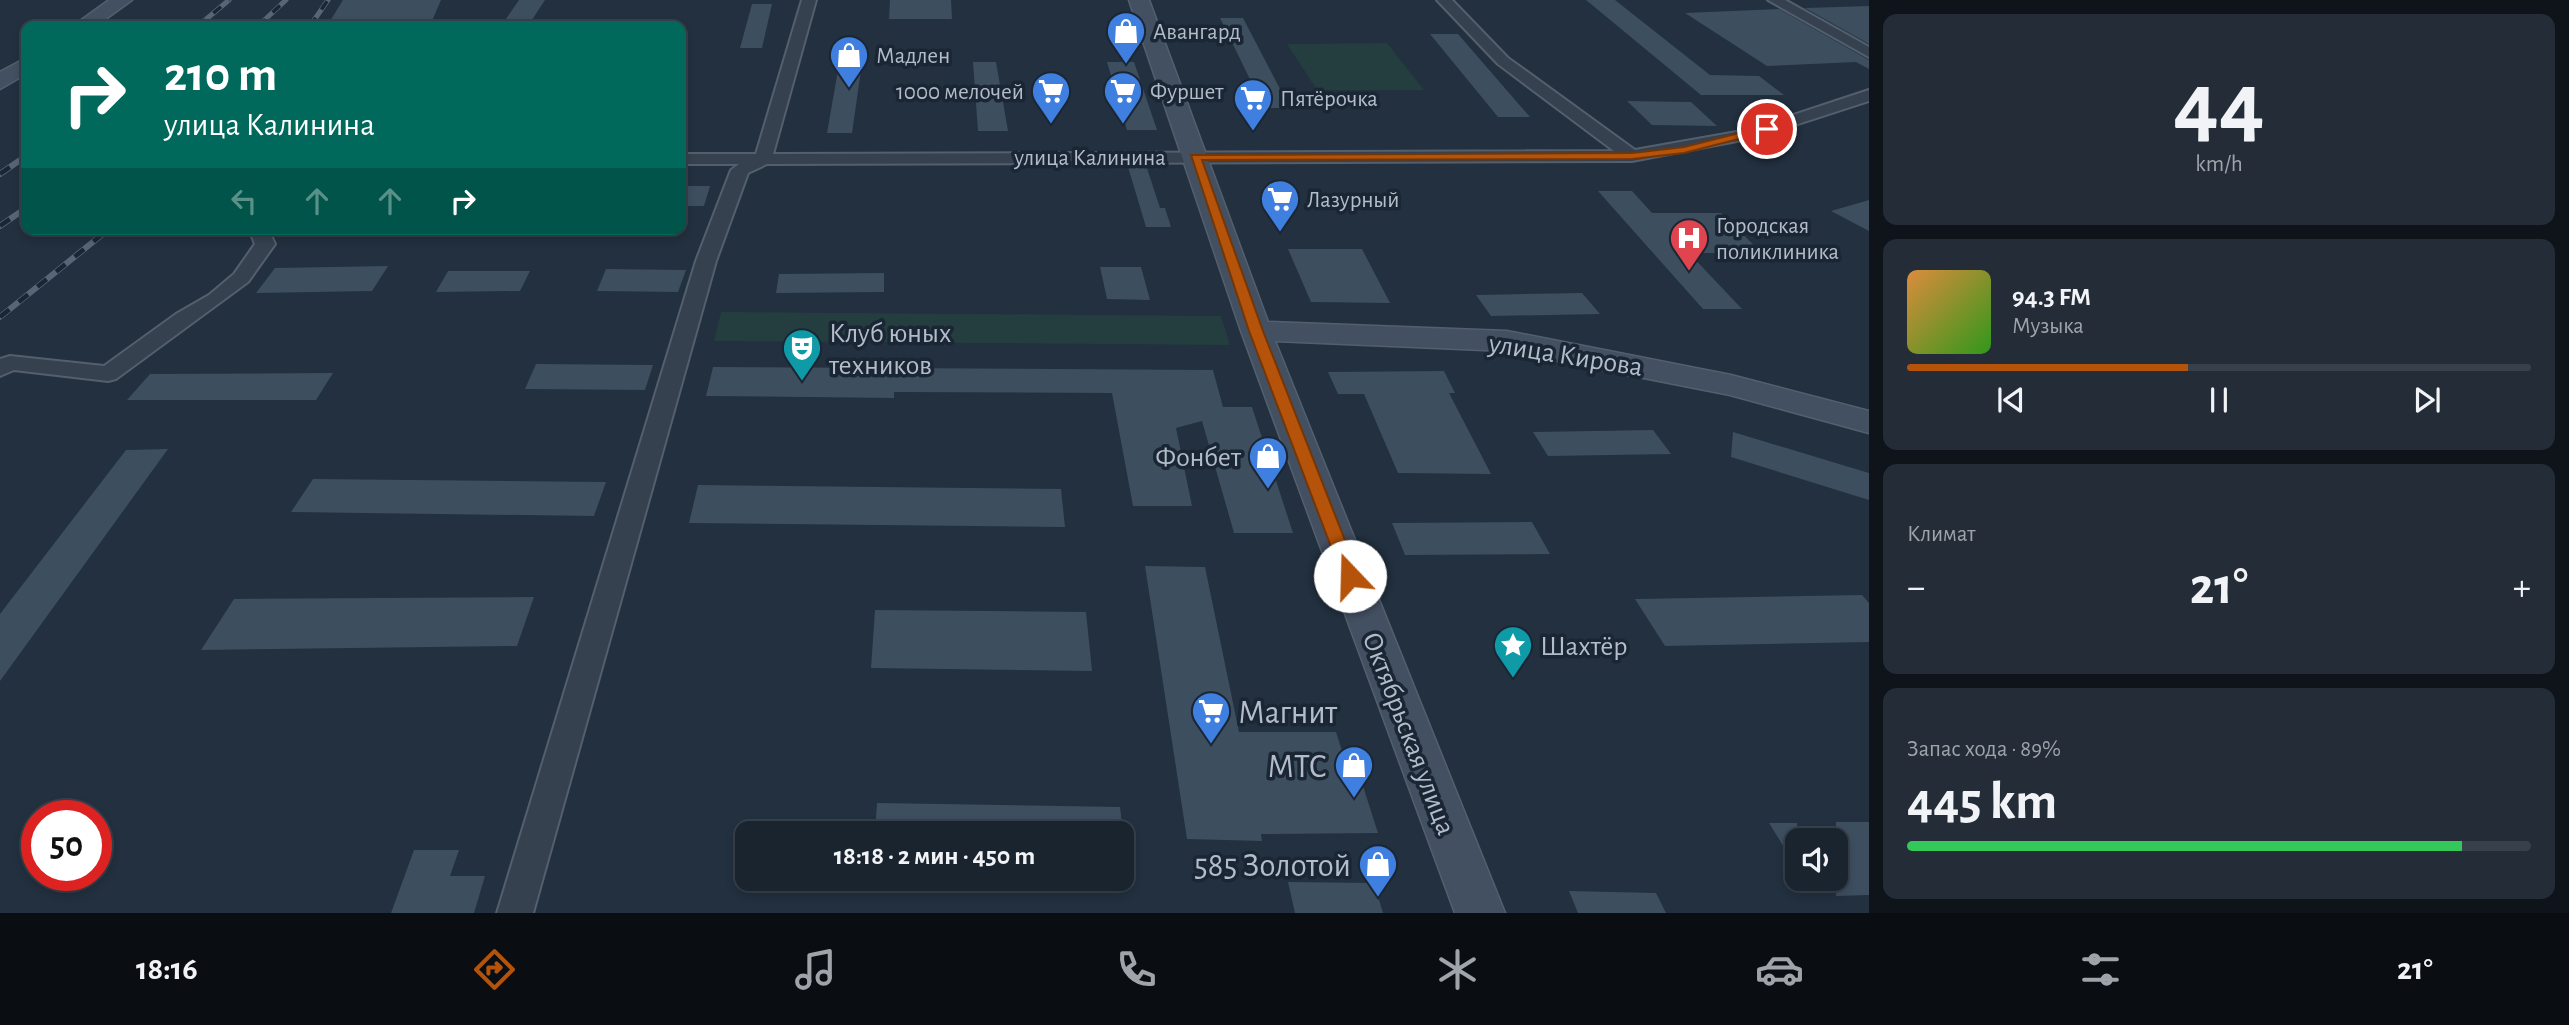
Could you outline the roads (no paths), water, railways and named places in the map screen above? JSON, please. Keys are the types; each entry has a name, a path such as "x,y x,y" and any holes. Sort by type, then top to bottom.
{"main road":[{"path":"90,21 122,0"},
{"name":"Октябрьская улица","path":"1139,0 1256,331 1480,913"},
{"path":"0,82 21,67"},
{"name":"улица Кирова","path":"1256,331 1507,341 1731,385 1869,422"}],"street":[{"path":"515,913 706,261 740,170 763,159 809,0"},
{"path":"1444,0 1503,61 1632,156"},
{"path":"1775,0 1869,53"},
{"name":"улица Калинина","path":"686,159 1632,156 1684,150 1740,136 1819,114 1869,95"},
{"path":"0,369 10,363 108,373 183,318 216,299 241,278 265,244 261,235"}],"railway":[{"path":"204,21 229,0"},
{"path":"263,21 286,0"},
{"path":"313,21 328,0"},
{"path":"0,174 21,159"},
{"path":"0,226 21,211"},
{"path":"0,317 102,235"}],"place":[{"name":"Авангард","path":"1126,65"},
{"name":"Мадлен","path":"849,89"},
{"name":"1000 мелочей","path":"1051,125"},
{"name":"Фуршет","path":"1123,125"},
{"name":"Пятёрочка","path":"1253,132"},
{"name":"Лазурный","path":"1280,233"},
{"name":"Городская поликлиника","path":"1689,272"},
{"name":"Клуб юных техников","path":"802,382"},
{"name":"Фонбет","path":"1268,490"},
{"name":"Шахтёр","path":"1513,679"},
{"name":"Магнит","path":"1211,745"},
{"name":"МТС","path":"1354,799"},
{"name":"585 Золотой","path":"1378,898"}]}
